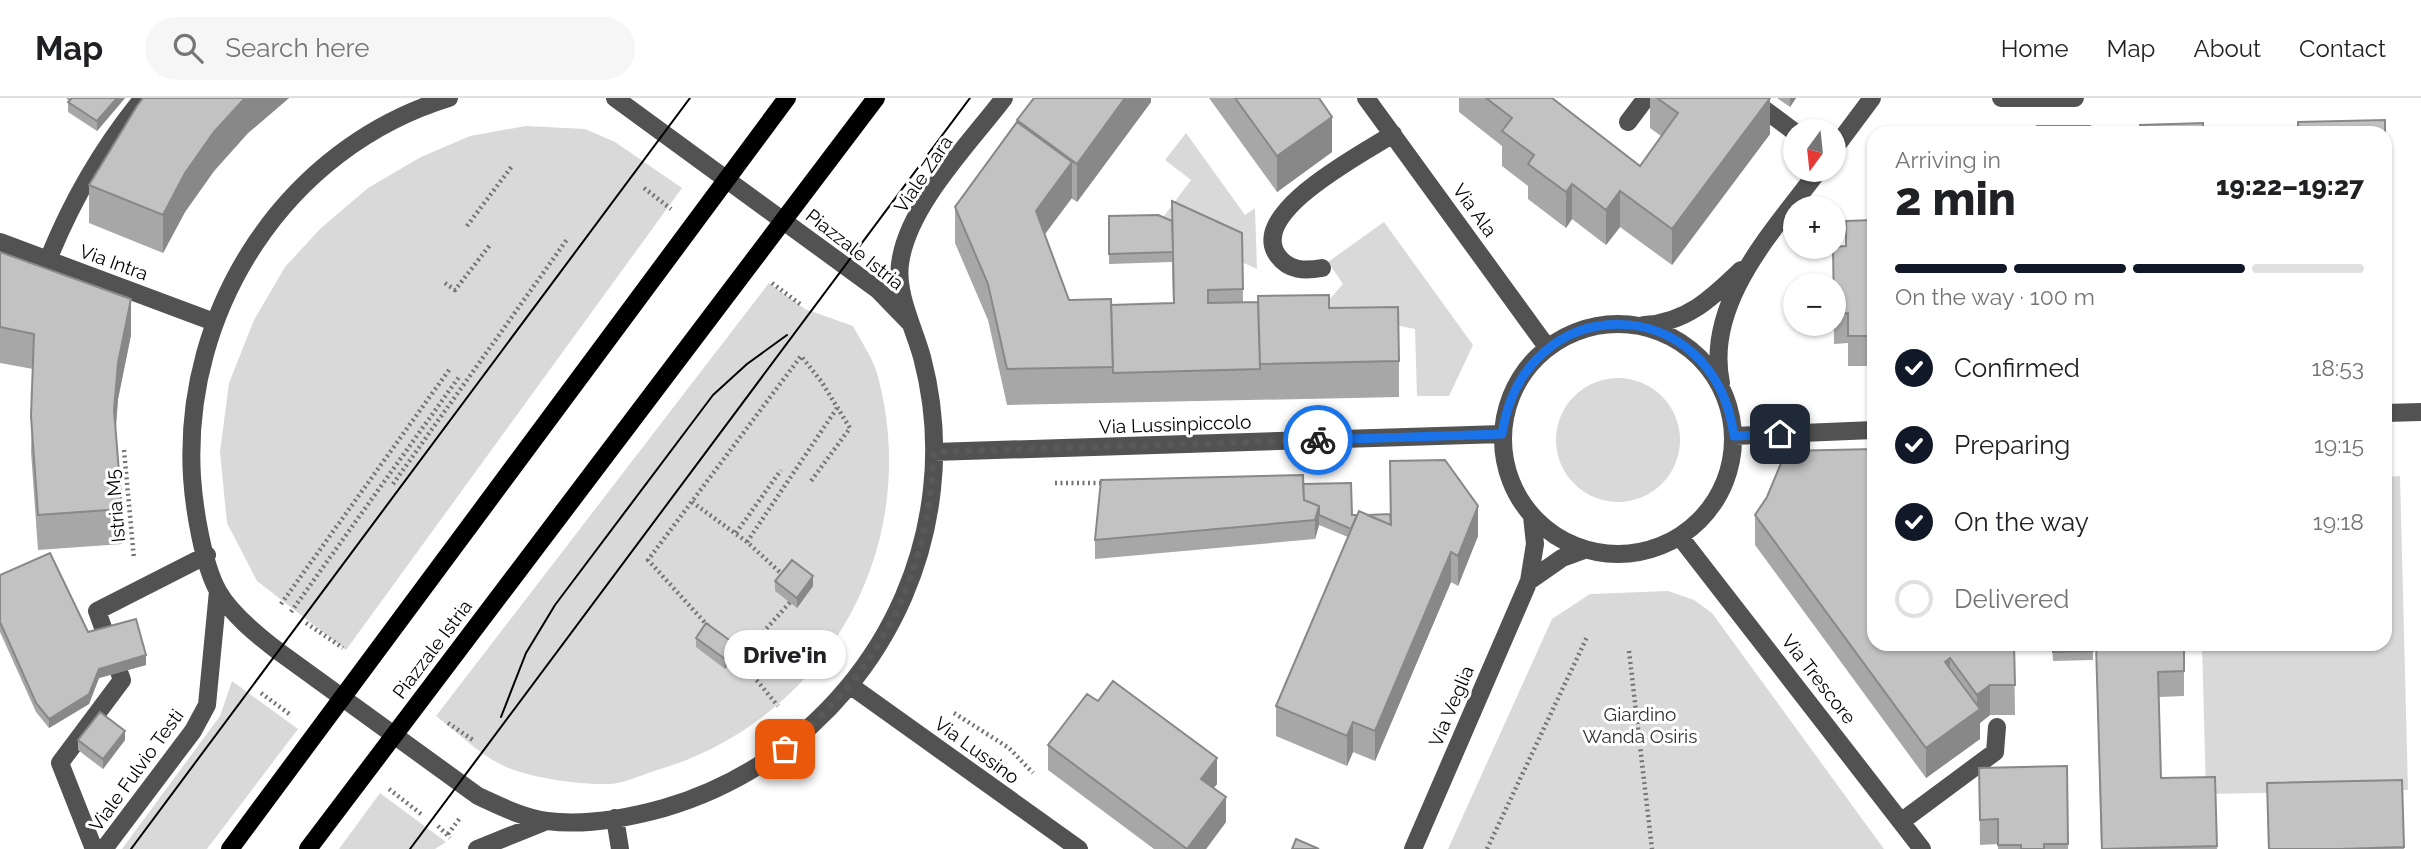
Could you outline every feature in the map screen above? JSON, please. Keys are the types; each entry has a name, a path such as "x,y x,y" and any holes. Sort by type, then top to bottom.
{"main road":[{"path":"230,849 787,98"},
{"path":"783,220 876,98"},
{"name":"Piazzale Istria","path":"393,736 783,220"},
{"path":"308,849 393,736"}],"street":[{"path":"48,260 67,214 90,171 143,98"},
{"name":"Piazzale Istria","path":"449,98 381,128 313,177 286,203 246,256 214,322 198,375 191,430 195,510 218,591 258,635 478,796 511,811 547,821 615,818 645,813 695,798 760,766 802,735 851,686 894,620 913,575 927,522 934,452 929,393 911,325 878,290 615,98"},
{"name":"Viale Zara","path":"911,325 902,289 900,264 911,228 925,202 1004,98"},
{"name":"Via Ala","path":"1366,98 1547,347"},
{"path":"1628,122 1647,98"},
{"path":"1749,98 1783,123"},
{"path":"1846,133 1872,98"},
{"path":"2001,98 2075,98"},
{"path":"1322,268 1306,271 1289,266 1276,255 1272,237 1277,219 1294,200 1393,134"},
{"path":"1762,246 1733,277 1691,313 1659,324 1616,324 1580,330 1547,347 1529,365 1515,386 1506,410 1502,434 1504,464 1515,492 1532,516 1553,535 1584,550 1617,555 1650,551 1680,537 1703,518 1720,494 1731,466 1734,436 1719,364 1728,313 1741,278 1810,182"},
{"name":"Via Intra","path":"0,242 214,322"},
{"path":"1616,324 1653,329 1686,346 1702,360 1725,395"},
{"path":"2392,412 2421,412"},
{"path":"1734,436 1867,430"},
{"name":"Via Lussinpiccolo","path":"934,452 1502,434"},
{"name":"Via Veglia","path":"1413,849 1529,581 1535,544 1532,516"},
{"name":"Via Trescore","path":"1680,537 1922,849"},
{"path":"1529,581 1562,558 1584,550"},
{"path":"94,849 60,763 122,680 97,611 207,555"},
{"name":"Viale Fulvio Testi","path":"104,849 194,731 207,705 218,591"},
{"name":"Via Lussino","path":"851,686 1079,849"},
{"path":"1902,821 1995,752 1997,727"},
{"path":"615,818 620,849"},
{"path":"477,849 547,821"}],"path":[{"path":"467,226 512,166"},
{"path":"644,188 673,211"},
{"path":"393,484 568,238"},
{"path":"445,283 455,290 490,245"},
{"path":"768,281 800,304"},
{"path":"712,629 648,560 801,356 821,381 850,428 811,481"},
{"path":"281,604 449,370"},
{"path":"291,612 459,377"},
{"path":"747,542 837,408"},
{"name":"Istria M5","path":"124,450 134,560"},
{"path":"736,533 781,470"},
{"path":"1055,483 1107,483"},
{"path":"692,502 736,533 791,583"},
{"path":"739,659 800,592"},
{"path":"306,623 345,650"},
{"path":"1487,849 1587,637"},
{"path":"730,649 778,706"},
{"path":"1629,651 1652,849"},
{"path":"261,693 293,717"},
{"path":"954,713 1009,748 1033,773"},
{"path":"448,723 473,740"},
{"path":"385,786 421,814"},
{"path":"438,827 448,834 462,816"}],"green space":[{"path":"526,126 585,129 615,142 682,188 346,650 257,581 227,523 220,452 229,383 254,320 285,267 321,228 368,188 421,157 470,136"},
{"path":"1186,133 1245,215 1255,208 1257,269 1158,224 1191,180 1165,160"},
{"path":"1384,222 1473,345 1449,396 1417,396 1415,329 1381,322 1329,323 1328,301 1343,284 1328,262"},
{"path":"769,283 805,309 853,326 877,373 888,438 887,501 873,562 848,618 813,669 768,712 715,747 631,779 608,784 540,777 514,770 495,761 477,750 436,716"},
{"path":"1618,378 1642,383 1662,396 1675,416 1680,440 1675,464 1662,484 1642,497 1618,502 1594,497 1574,484 1561,464 1556,440 1561,416 1574,396 1594,383"},
{"path":"2400,476 2408,790 2206,794 2202,651 2392,651 2392,477"},
{"name":"Giardino Wanda Osiris","path":"1668,591 1694,600 1712,613 1884,849 1448,849 1552,619 1590,594"},
{"path":"232,681 298,729 207,849 122,849 220,716"},
{"path":"380,793 446,842 435,849 339,849"}],"building":[{"path":"72,98 117,98 97,121 68,102"},
{"path":"143,98 245,98 214,132 185,173 163,215 89,185"},
{"path":"1034,98 1125,98 1077,164 1017,120"},
{"path":"1235,98 1319,98 1332,117 1277,156"},
{"path":"1486,98 1552,98 1640,166 1678,113 1657,98 1770,98 1672,229 1620,191 1606,210 1572,184 1566,192 1528,164 1534,155 1502,131 1512,118"},
{"path":"2385,120 2385,126 2298,126 2298,122"},
{"path":"1017,122 1072,162 1036,211 1069,300 1111,299 1113,367 1007,369 988,284 955,207"},
{"path":"2203,123 2203,126 2140,126 2140,125"},
{"path":"1172,201 1242,233 1243,289 1208,290 1208,303 1258,302 1260,369 1113,373 1111,305 1174,303"},
{"path":"1158,215 1172,221 1173,252 1109,254 1109,216"},
{"path":"1867,220 1867,336 1848,336 1846,273 1833,273 1833,259 1846,259 1846,221"},
{"path":"0,252 131,299 118,363 114,410 122,509 38,515 31,416 34,334 0,327"},
{"path":"1329,295 1329,308 1398,307 1399,361 1260,364 1258,296"},
{"path":"1867,449 1867,651 2014,651 2015,685 1990,685 1977,695 1950,658 1945,662 1980,709 1926,748 1755,515 1767,497 1786,451"},
{"path":"1445,460 1478,506 1458,556 1451,552 1375,731 1353,722 1347,736 1276,706 1359,511 1391,525 1390,461"},
{"path":"1303,475 1304,500 1319,506 1315,520 1095,540 1101,480"},
{"path":"1351,483 1352,515 1357,515 1351,529 1319,515 1319,506 1304,500 1303,484"},
{"path":"1390,514 1391,525 1367,515"},
{"path":"50,553 88,632 136,619 146,655 99,669 89,694 49,719 36,703 0,622 0,575"},
{"path":"792,560 813,576 797,598 775,581"},
{"path":"706,623 736,645 725,659 696,638"},
{"path":"2096,651 2184,651 2184,671 2158,672 2161,778 2215,777 2217,846 2102,849"},
{"path":"1113,681 1217,758 1201,779 1226,797 1187,849 1048,745 1087,694 1098,701"},
{"path":"100,712 125,731 103,759 78,740"},
{"path":"2067,766 2068,844 2044,844 2044,849 1998,845 1998,819 1980,820 1979,768"},
{"path":"2402,780 2404,847 2269,849 2267,783"},
{"path":"1296,839 1319,849 1292,849"}],"tram line":[{"path":"131,849 690,98"},
{"path":"410,849 970,98"},
{"path":"501,717 526,653 555,605 713,395 747,364 787,335"}],"way so far":[{"path":"785,749 830,709 851,686 894,620 913,575 927,522 934,452 1318,440"}],"place":[{"name":"Drive'in","path":"785,749"}],"route":[{"path":"1318,440 1502,434 1506,410 1515,386 1529,365 1547,347 1580,330 1616,324 1653,329 1686,346 1702,360 1725,395 1734,436 1780,434"}]}
